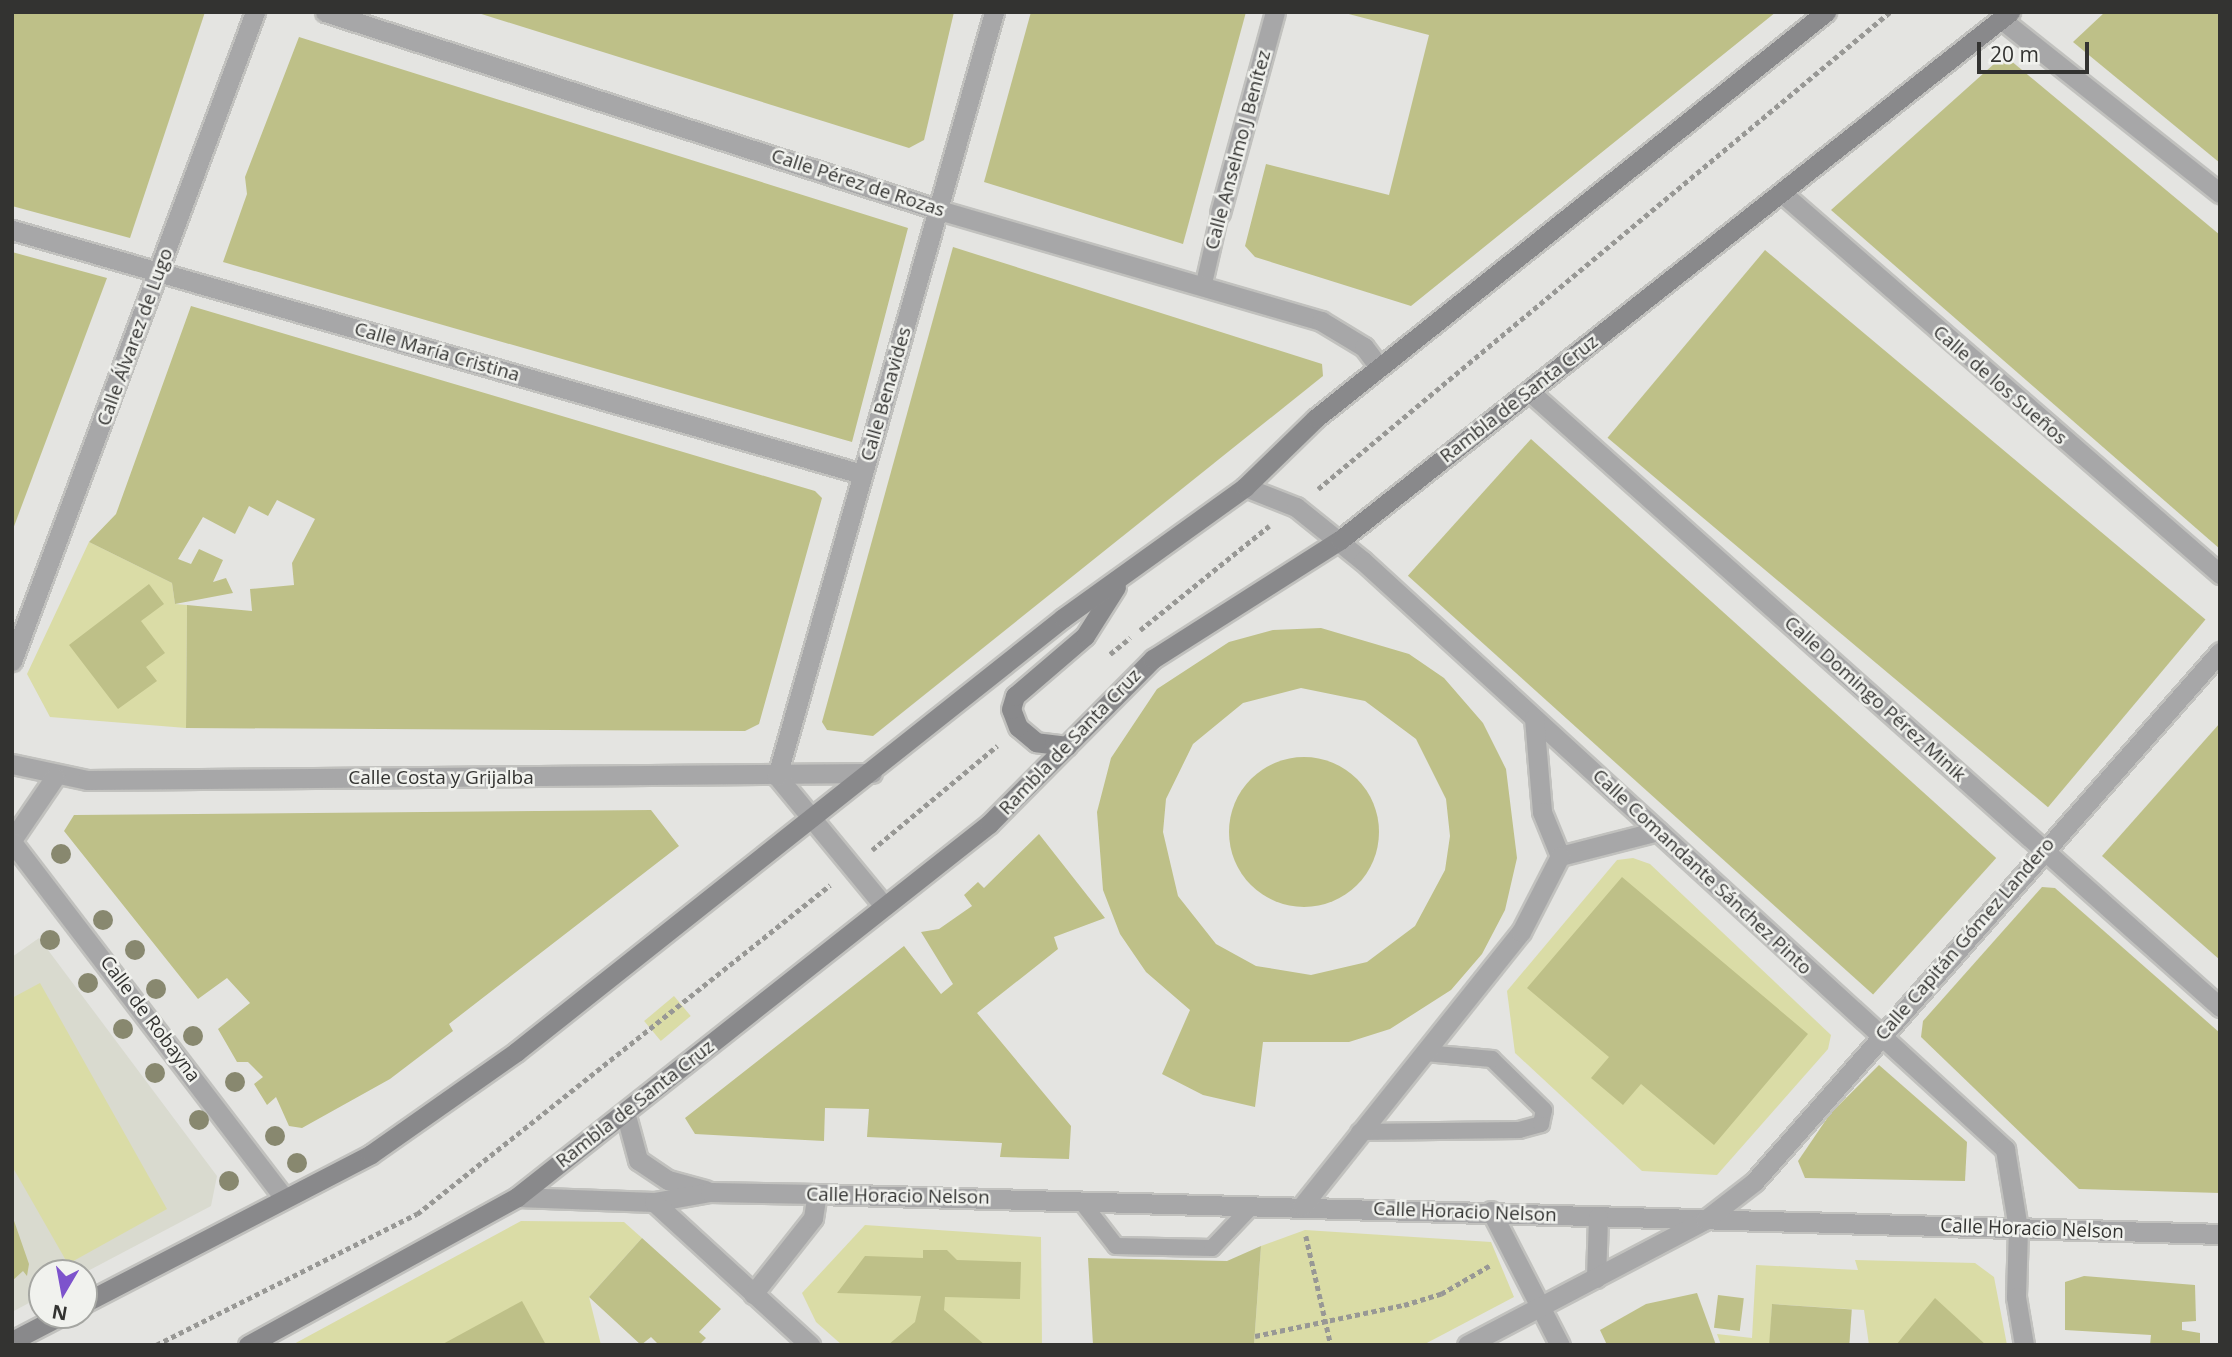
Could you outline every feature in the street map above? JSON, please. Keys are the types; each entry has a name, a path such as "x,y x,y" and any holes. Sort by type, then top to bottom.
{"main road":[{"path":"98,1296 371,1154 469,1087 811,817 872,773 1063,618 1118,583 1245,486 1379,367 1826,12"},
{"name":"Rambla de Santa Cruz","path":"248,1345 517,1197 1023,795 1153,659 1340,540 2005,15"},
{"path":"1067,746 1036,742 1018,727 1011,709 1015,695 1085,636 1118,583"},
{"path":"12,1341 35,1329"}],"street":[{"name":"Calle Álvarez de Lugo","path":"12,661 255,12"},
{"name":"Calle Pérez de Rozas","path":"325,12 939,211 1329,324 1364,347 1379,367"},
{"name":"Calle Benavides","path":"777,776 994,12"},
{"name":"Calle Anselmo J Benítez","path":"1220,213 1275,12"},
{"path":"2005,15 2220,192"},
{"name":"Calle de los Sueños","path":"1782,193 2220,574"},
{"name":"Calle María Cristina","path":"12,230 862,474"},
{"name":"Calle Domingo Pérez Minik","path":"1529,391 2220,1007"},
{"name":"Calle Comandante Sánchez Pinto","path":"1245,486 1273,494 1340,540 2005,1149 2018,1228 2016,1297 2024,1345"},
{"name":"Calle Capitán Gómez Landero","path":"1467,1345 1705,1220 1754,1182 2220,652"},
{"path":"1534,718 1542,812 1560,856"},
{"name":"Calle Costa y Grijalba","path":"12,764 55,776 777,776 872,773"},
{"path":"12,841 55,776"},
{"path":"777,776 884,906"},
{"path":"1302,1206 1521,932 1560,856 1658,831"},
{"name":"Calle de Robayna","path":"12,841 284,1198"},
{"path":"625,1112 638,1160 668,1180 710,1192"},
{"path":"517,1197 654,1202 710,1192"},
{"name":"Calle Horacio Nelson","path":"710,1192 1491,1211 1598,1217 2220,1234"},
{"path":"753,1294 813,1218 817,1194"},
{"path":"654,1202 810,1345"},
{"path":"1491,1211 1542,1304 1560,1345"},
{"path":"1596,1278 1598,1217"}],"lane":[{"name":"Calle Anselmo J Benítez","path":"1203,288 1220,213"},
{"path":"1359,1132 1519,1130 1541,1124 1544,1110 1492,1059 1425,1053"},
{"path":"1081,1201 1116,1246 1130,1247 1212,1248 1253,1205"}],"path":[{"path":"1302,1206 1322,1317 1331,1345"},
{"path":"1255,1336 1296,1330 1322,1317 1441,1294 1512,1252"}],"shaded area":[{"path":"39,938 217,1176 211,1206 98,1266 98,1259 28,1259 28,1303 12,1312 12,957"}],"green space":[{"path":"89,542 172,583 175,604 187,605 186,728 50,717 27,674"},
{"path":"1633,858 1650,864 1831,1035 1828,1049 1717,1175 1642,1171 1515,1053 1507,991 1617,860"},
{"path":"40,983 167,1209 77,1259 65,1259 12,1166 12,998"},
{"path":"674,996 691,1016 661,1041 644,1021"},
{"path":"521,1221 624,1222 642,1238 589,1297 601,1345 292,1345"},
{"path":"865,1225 1041,1237 1042,1345 842,1345 816,1322 802,1293"},
{"path":"1305,1230 1491,1242 1514,1297 1423,1345 1254,1345 1261,1246"},
{"path":"1855,1260 1975,1263 1994,1277 2007,1345 1869,1345 1864,1310 1772,1304 1770,1345 1721,1345 1717,1334 1752,1338 1756,1265 1858,1270"}],"building":[{"path":"12,12 205,12 130,238 12,206"},
{"path":"475,12 954,12 924,140 909,148"},
{"path":"1031,12 1246,12 1183,244 984,182"},
{"path":"1341,12 1776,12 1411,306 1255,257 1245,246 1266,164 1389,195 1429,35"},
{"path":"2105,12 2220,12 2220,163 2073,42"},
{"path":"299,37 908,228 852,442 223,262 247,194 245,177"},
{"path":"2004,55 2220,235 2220,549 1831,210"},
{"path":"953,247 1322,364 1323,376 873,736 827,730 822,722"},
{"path":"1765,250 2205,620 2048,807 1608,438"},
{"path":"12,252 107,278 13,529 12,529"},
{"path":"191,306 815,491 822,498 759,724 745,731 186,728 187,605 252,611 250,589 294,585 292,563 315,519 277,500 268,516 249,506 235,534 203,517 178,559 191,564 199,549 223,560 213,582 226,578 233,593 175,604 172,583 89,542 116,514"},
{"path":"1531,439 1996,858 1873,995 1408,576"},
{"path":"149,584 164,604 141,621 165,653 146,667 157,681 118,709 69,645"},
{"path":"1321,628 1409,654 1444,678 1483,723 1506,769 1517,858 1505,910 1482,954 1451,990 1390,1029 1349,1042 1263,1042 1255,1107 1203,1095 1162,1074 1190,1010 1146,972 1120,934 1103,890 1097,812 1111,758 1157,689 1229,642 1273,630","holes":["1301,688 1365,701 1416,739 1446,799 1450,836 1445,870 1415,926 1367,962 1311,975 1256,966 1216,944 1178,896 1163,832 1166,799 1193,744 1243,703"]},
{"path":"2220,723 2220,960 2102,856"},
{"path":"1304,757 1333,762 1357,779 1374,803 1379,832 1374,861 1357,885 1333,902 1304,907 1275,902 1251,885 1234,861 1229,832 1234,803 1251,779 1275,762"},
{"path":"651,810 679,846 449,1024 453,1031 390,1079 302,1128 289,1126 276,1097 267,1105 254,1084 263,1077 248,1062 237,1062 218,1029 250,1003 227,978 198,999 64,831 74,815"},
{"path":"1039,834 1105,918 1054,937 1058,949 977,1013 1071,1126 1069,1159 1000,1157 1002,1143 867,1137 869,1109 825,1108 824,1141 695,1134 685,1118 904,946 941,994 953,984 921,932 939,929 972,906 964,895 978,882 984,888"},
{"path":"1622,877 1808,1034 1714,1145 1641,1084 1623,1105 1591,1078 1609,1057 1527,988"},
{"path":"2042,887 2055,888 2220,1033 2220,1193 2079,1189 1921,1037 1923,1021"},
{"path":"1879,1065 1967,1142 1965,1181 1805,1178 1798,1161 1830,1114"},
{"path":"12,1215 28,1261 28,1270 27,1276 23,1271 12,1281"},
{"path":"642,1238 721,1309 699,1332 706,1338 699,1345 659,1345 651,1337 641,1345 589,1297"},
{"path":"1261,1246 1254,1345 1093,1345 1088,1258 1227,1261"},
{"path":"923,1250 947,1250 957,1260 1021,1262 1020,1299 945,1297 944,1310 985,1345 888,1345 915,1322 921,1296 837,1293 865,1256 923,1258"},
{"path":"2084,1276 2195,1285 2196,1321 2182,1322 2182,1330 2200,1333 2200,1345 2150,1345 2151,1335 2065,1330 2065,1282"},
{"path":"1697,1293 1716,1345 1607,1345 1600,1330 1646,1304"},
{"path":"1718,1295 1744,1298 1740,1331 1714,1328"},
{"path":"1935,1298 1986,1345 1896,1345"},
{"path":"522,1301 546,1345 441,1345"},
{"path":"1772,1304 1852,1310 1849,1345 1769,1345"}]}
